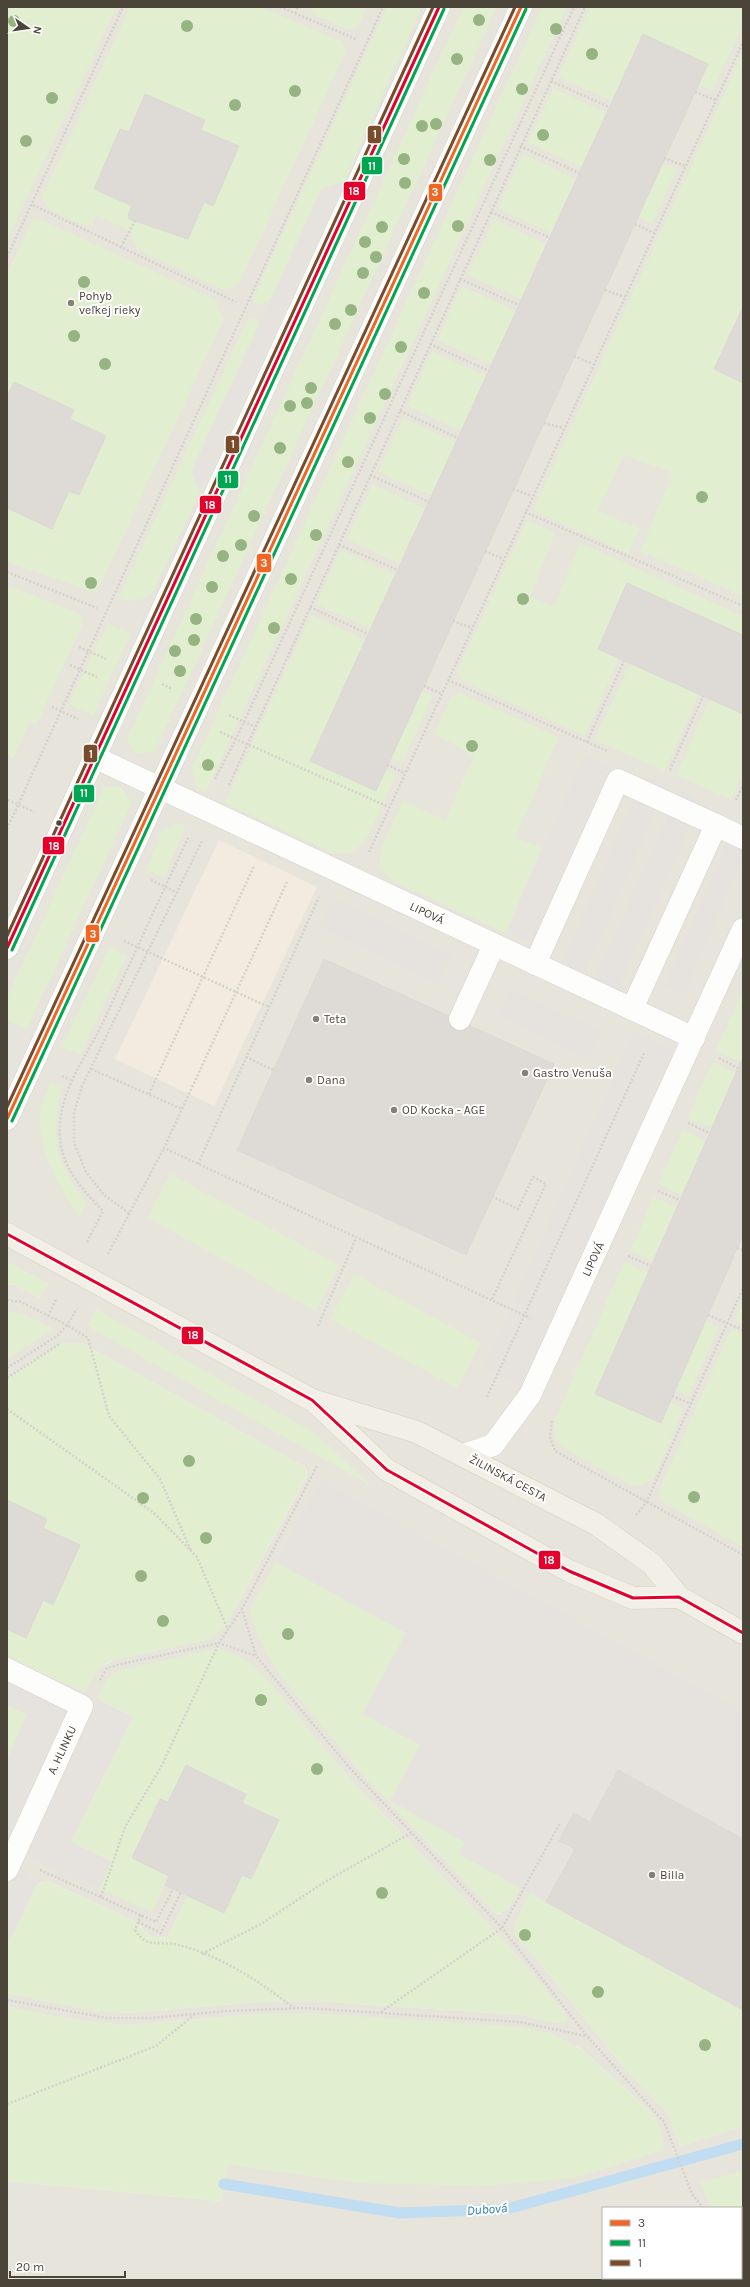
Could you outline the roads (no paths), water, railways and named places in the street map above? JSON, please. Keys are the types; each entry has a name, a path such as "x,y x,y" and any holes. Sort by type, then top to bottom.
{"main road":[{"name":"ŽILINSKÁ CESTA","path":"7,1234 312,1400 418,1432 596,1524 652,1564 679,1597 743,1633"},
{"name":"ŽILINSKÁ CESTA","path":"312,1400 386,1470 570,1571 633,1598 679,1597"}],"street":[{"path":"7,948 439,7"},
{"path":"7,1119 521,7"},
{"name":"LIPOVÁ","path":"94,757 208,812 694,1038"},
{"path":"535,964 618,780 743,838"},
{"path":"632,1009 716,825"},
{"name":"LIPOVÁ","path":"464,1455 493,1445 530,1395 743,929"},
{"path":"460,1020 494,945"},
{"name":"A. HLINKU","path":"7,1669 82,1706 10,1864"}],"waterway":[{"name":"Dubová","path":"224,2184 400,2213 507,2209 743,2144"}],"place":[{"name":"Pohyb veľkej rieky","path":"71,303"},
{"name":"Teta","path":"316,1019"},
{"name":"Gastro Venuša","path":"525,1073"},
{"name":"Dana","path":"309,1080"},
{"name":"OD Kocka - AGE","path":"394,1110"},
{"name":"Billa","path":"652,1875"}]}
